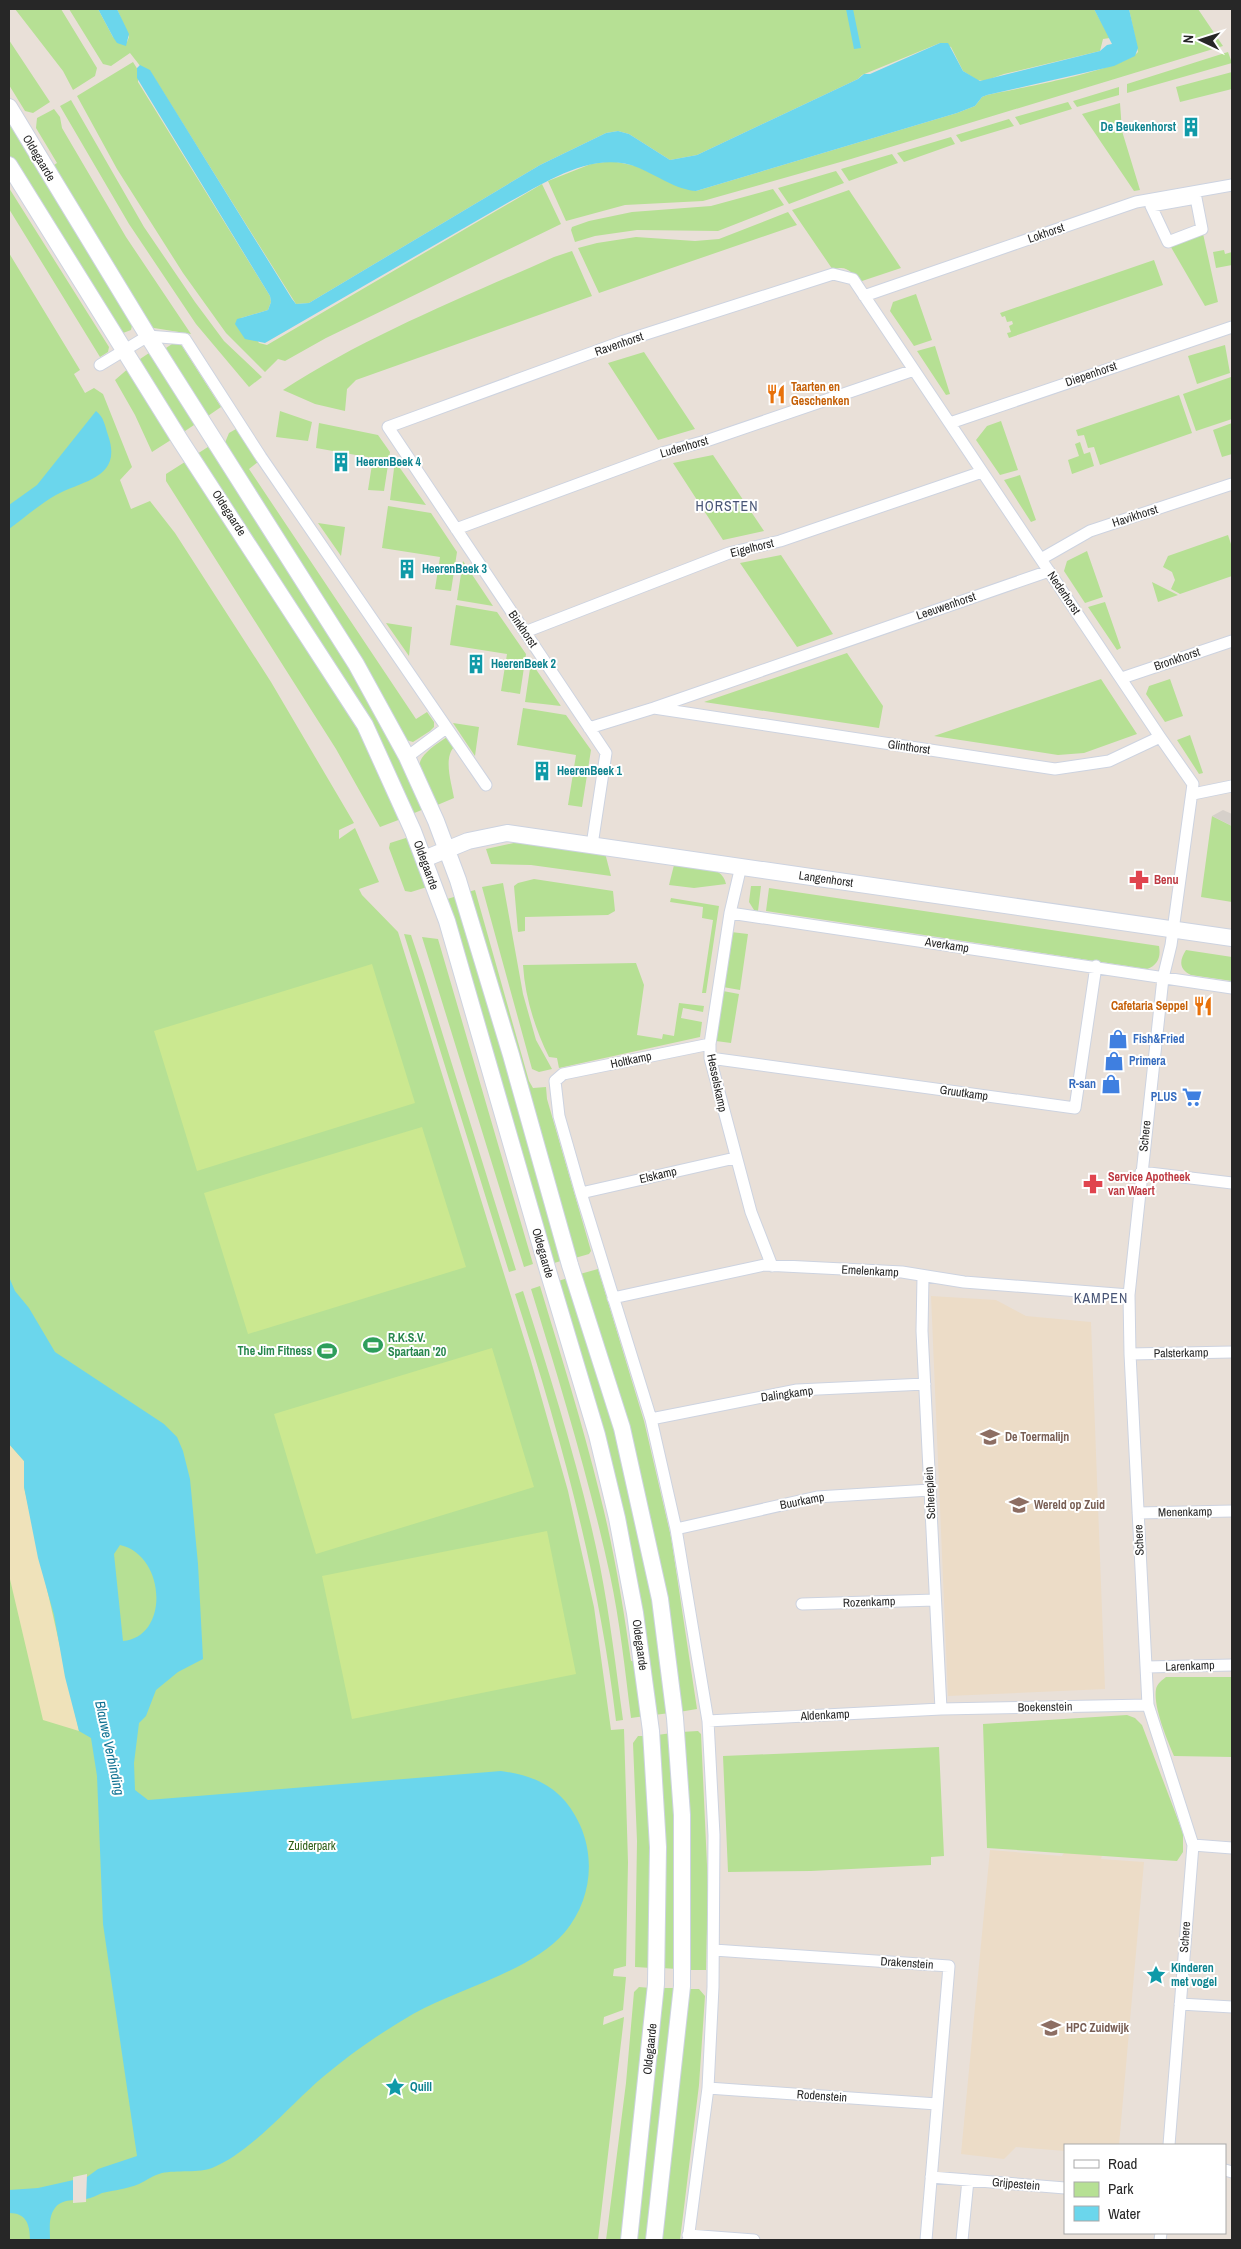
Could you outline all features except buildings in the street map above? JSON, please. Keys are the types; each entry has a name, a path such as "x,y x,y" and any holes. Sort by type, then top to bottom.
{"main road":[{"name":"Oldegaarde","path":"9,107 148,336 356,664 407,757 460,888 512,1055 570,1264 622,1428 660,1599 676,1723 682,1815 682,1986 654,2240"},
{"name":"Oldegaarde","path":"9,165 125,351 365,724 424,859 449,926 545,1262 597,1435 617,1518 635,1613 651,1731 658,1847 656,1984 629,2240"},
{"name":"Langenhorst","path":"424,859 468,841 507,832 1232,938"}],"street":[{"name":"Lokhorst","path":"864,296 1136,202 1232,185"},
{"path":"1196,198 1202,229 1168,242 1150,206 1196,198"},
{"name":"Ravenhorst","path":"388,428 621,342 832,274 853,279"},
{"name":"Nederhorst","path":"853,279 1193,784 1173,929"},
{"name":"Diepenhorst","path":"950,423 1232,327"},
{"path":"100,365 148,336 185,339 256,450 486,785"},
{"name":"Ludenhorst","path":"456,529 662,453 709,440 914,370"},
{"name":"Binkhorst","path":"388,428 606,753 592,845"},
{"name":"Eigelhorst","path":"525,632 729,553 780,541 982,472"},
{"name":"Havikhorst","path":"1041,559 1090,531 1232,484"},
{"name":"Leeuwenhorst","path":"842,642 1049,571"},
{"name":"Bronkhorst","path":"1122,678 1232,640"},
{"name":"Glinthorst","path":"589,728 654,708 842,642"},
{"name":"Glinthorst","path":"654,708 1055,769 1109,761 1160,737"},
{"path":"407,757 446,728"},
{"path":"1193,794 1232,786"},
{"name":"Hesselskamp","path":"741,866 730,913 710,1044 710,1058 735,1158 751,1212 772,1266"},
{"name":"Averkamp","path":"730,913 1096,966 1163,978"},
{"name":"Schere","path":"1169,2144 1192,1845 1148,1705 1130,1354 1129,1295 1163,978 1173,929"},
{"name":"Gruutkamp","path":"710,1058 1076,1108 1096,966"},
{"path":"1163,978 1232,988"},
{"name":"Holtkamp","path":"581,1193 560,1116 554,1081 563,1074 710,1044"},
{"name":"Elskamp","path":"581,1193 735,1158"},
{"path":"1141,1172 1232,1183"},
{"path":"581,1193 651,1419 676,1529 708,1721 714,1834 714,1950 708,2088 688,2238 754,2240"},
{"name":"Emelenkamp","path":"613,1298 755,1267 772,1266 902,1272 964,1282 1129,1295"},
{"name":"Schereplein","path":"923,1276 922,1331 941,1709"},
{"name":"Palsterkamp","path":"1130,1354 1232,1352"},
{"name":"Dalingkamp","path":"651,1419 797,1390 925,1384"},
{"name":"Buurkamp","path":"676,1529 817,1497 930,1490"},
{"name":"Menenkamp","path":"1138,1513 1232,1511"},
{"name":"Rozenkamp","path":"802,1604 935,1600"},
{"name":"Larenkamp","path":"1147,1667 1232,1665"},
{"name":"Boekenstein","path":"941,1709 1148,1705"},
{"name":"Aldenkamp","path":"708,1721 941,1709"},
{"path":"1192,1845 1232,1848"},
{"name":"Drakenstein","path":"714,1950 949,1966 926,2240"},
{"path":"1180,2004 1232,2007"},
{"name":"Rodenstein","path":"708,2088 937,2104"},
{"path":"931,2177 968,2180 962,2240"},
{"name":"Grijpestein","path":"968,2180 1064,2188"}],"shaded area":[{"path":"1223,810 1232,814 1232,826 1212,816"},
{"name":"Wereld op Zuid","path":"931,1296 996,1300 1026,1316 1091,1322 1105,1689 948,1696"},
{"name":"HPC Zuidwijk","path":"1085,1823 1109,1831 1101,1859 1144,1862 1119,2144 1064,2144 1064,2151 1016,2147 1004,2159 961,2154 990,1850 1062,1856"}],"green space":[{"path":"15,9 61,9 97,68 95,76 73,90 63,71"},
{"path":"69,9 98,9 113,37 127,42 129,37 117,9 1094,9 1110,38 1103,39 1100,51 1004,74 984,81 977,80 963,71 951,47 940,43 862,75 858,79 697,155 670,160 629,134 618,131 606,133 540,165 309,303 296,304 150,71 141,67 130,53 111,66 103,64"},
{"path":"1129,9 1198,9 1223,46 851,159 703,201 625,205 566,221 548,181 591,164 612,161 636,166 682,187 696,191 957,113 975,106 982,97 987,95 1091,72 1128,59 1138,52"},
{"path":"9,40 50,102 33,113 25,111 9,85"},
{"path":"1228,52 1232,63 1127,93 1127,84"},
{"path":"133,62 138,70 138,82 270,296 271,302 268,310 241,318 259,343 267,345 542,184 561,224 326,338 285,361 278,359 265,372 226,333 183,273 117,169 77,96"},
{"path":"1232,72 1232,89 1180,102 1176,87"},
{"path":"1119,87 1119,95 1077,107 1073,101"},
{"path":"71,100 144,227 195,302 224,341 262,377 249,387 196,324 129,224 60,106"},
{"path":"1068,102 1072,109 1020,125 1015,117"},
{"path":"1120,103 1122,131 1140,190 1134,191 1082,114"},
{"path":"54,109 60,117 62,128 126,237 191,334 148,327 54,165 57,163 36,128 37,118"},
{"path":"1009,119 1014,126 961,142 956,135"},
{"path":"9,123 133,321 131,330 123,333 117,329 9,155"},
{"path":"951,137 955,144 904,162 897,153"},
{"path":"892,154 898,163 849,181 841,169"},
{"path":"836,171 844,183 789,204 778,188"},
{"path":"9,188 109,347 108,352 100,357 9,209"},
{"path":"773,189 784,205 718,231 637,230 595,236 575,242 571,230 572,227 589,221 632,212 711,206"},
{"path":"849,190 901,268 859,282 848,270 838,268 833,270 792,210"},
{"path":"788,212 797,225 599,293 578,248 636,237 695,241 719,239"},
{"path":"1202,229 1218,302 1205,306 1168,242"},
{"path":"1224,250 1225,254 1232,252 1232,265 1216,268 1213,252"},
{"path":"572,251 592,296 356,380 347,389 345,411 315,404 283,390 348,352 416,318 554,257"},
{"name":"Zuiderpark","path":"9,253 80,370 74,374 85,393 94,388 103,394 132,467 120,480 131,509 150,501 175,533 271,682 354,823 339,830 339,839 355,828 379,882 359,889 362,895 398,932 531,1361 568,1491 594,1607 611,1730 624,1729 628,1862 626,1966 614,1969 613,1976 626,1977 623,2010 604,2017 603,2025 624,2017 598,2240 9,2240"},
{"path":"1154,260 1163,285 1009,338 1007,333 1011,332 1009,326 1013,324 1012,321 1007,322 1005,316 1002,317 1000,313"},
{"path":"916,294 932,340 914,346 890,311 893,302"},
{"path":"175,342 180,343 221,407 205,418 163,350"},
{"path":"1225,345 1230,373 1197,384 1188,356"},
{"path":"935,346 950,394 946,395 917,351"},
{"path":"644,352 695,429 658,440 608,363"},
{"path":"149,353 197,423 182,433 139,364 140,359"},
{"path":"130,367 174,438 152,452 135,415 115,380"},
{"path":"1231,377 1232,419 1196,431 1183,394"},
{"path":"1179,395 1192,433 1100,465 1094,447 1088,448 1084,435 1078,436 1076,430"},
{"path":"280,411 312,422 308,441 276,437"},
{"path":"1001,421 1018,470 1000,475 976,440 987,426"},
{"path":"319,423 378,435 390,452 384,491 368,490 373,458 316,448"},
{"path":"1232,423 1232,454 1222,457 1213,430"},
{"path":"236,429 258,462 249,469 416,719 427,712 434,722 434,727 430,731 413,742 403,739 224,445 229,433"},
{"path":"1080,442 1084,454 1090,452 1094,466 1072,474 1068,460 1079,456 1075,444"},
{"path":"211,445 360,679 424,809 412,814 197,454"},
{"path":"713,455 764,531 723,540 673,463"},
{"path":"188,460 360,733 401,819 380,827 336,749 166,481 166,474"},
{"path":"395,461 426,505 390,500"},
{"path":"1020,475 1036,520 1031,522 1004,480"},
{"path":"388,506 431,513 457,552 451,591 435,589 440,557 382,548"},
{"path":"318,523 345,527 341,556"},
{"path":"1228,535 1232,547 1232,576 1180,594 1171,589 1175,580 1172,572 1163,567 1168,556"},
{"path":"1087,551 1103,597 1085,603 1064,571 1067,561"},
{"path":"781,555 833,634 797,647 740,563"},
{"path":"463,561 493,606 457,600"},
{"path":"1152,582 1178,595 1158,602"},
{"path":"1105,602 1121,648 1117,650 1088,607"},
{"path":"456,605 497,612 526,654 520,694 501,691 507,654 450,645"},
{"path":"386,623 412,627 409,656"},
{"path":"847,653 883,706 879,728 704,702"},
{"path":"531,662 561,706 525,702"},
{"path":"1101,679 1137,734 1084,753 1058,755 934,736"},
{"path":"1170,679 1183,716 1165,722 1146,694 1149,686"},
{"path":"523,708 566,715 591,750 582,807 568,805 576,755 517,745"},
{"path":"453,723 479,727 475,756"},
{"path":"1190,735 1203,773 1199,774 1177,740"},
{"path":"447,737 454,747 449,758 449,765 454,798 435,806 420,774 419,767 426,753"},
{"path":"1212,816 1232,826 1232,902 1201,897"},
{"path":"409,837 427,887 411,892 405,891 389,848 390,843"},
{"path":"514,843 533,843 605,853 611,876 531,865 491,864 486,849"},
{"path":"674,865 712,869 719,872 726,884 694,888 669,885"},
{"path":"534,879 613,891 615,911 608,915 525,917 525,931 518,932 514,886 518,883"},
{"path":"503,883 523,994 536,1040 552,1069 539,1072 532,1069 482,887"},
{"path":"751,886 761,886 758,911 754,910 749,902"},
{"path":"769,888 1159,946 1160,954 1156,963 1147,969 766,911"},
{"path":"475,890 529,1081 533,1088 546,1087 547,1099 591,1251 589,1254 575,1258 468,892"},
{"path":"457,896 564,1260 551,1264 444,900"},
{"path":"671,898 719,906 706,993 702,993 713,920 702,918 703,907 670,902"},
{"path":"731,932 748,934 740,990 723,987"},
{"path":"404,934 411,935 423,971 516,1270 509,1272"},
{"path":"422,937 438,939 533,1264 524,1267"},
{"path":"1186,950 1232,957 1232,981 1187,973 1181,964"},
{"path":"636,963 644,985 637,1035 662,1039 663,1034 674,1036 679,1003 704,1006 703,1012 683,1008 681,1018 702,1022 700,1037 559,1068 557,1058 549,1057 535,1024 528,1001 523,965"},
{"path":"372,964 415,1103 197,1171 154,1031"},
{"path":"723,991 739,994 731,1043 716,1041"},
{"path":"422,1127 466,1267 248,1334 204,1193"},
{"path":"598,1269 644,1421 671,1537 697,1709 679,1712 580,1274"},
{"path":"571,1277 616,1429 652,1584 670,1713 654,1715 555,1282"},
{"path":"540,1286 600,1495 618,1578 631,1661 638,1660 645,1716 631,1718 617,1610 602,1539 574,1431 531,1289"},
{"path":"523,1291 565,1428 592,1531 607,1604 623,1720 616,1721 609,1666 599,1612 576,1505 547,1399 515,1294"},
{"path":"492,1348 534,1487 316,1554 274,1414"},
{"path":"547,1531 576,1674 352,1719 322,1576"},
{"path":"1166,1677 1232,1677 1232,1757 1174,1756 1161,1723 1156,1696 1157,1685"},
{"path":"1127,1715 1135,1718 1142,1725 1183,1833 1183,1852 1177,1861 987,1848 983,1724"},
{"path":"698,1731 701,1734 708,1887 706,1970 687,1970 681,1732"},
{"path":"672,1733 677,1969 662,1968 657,1735"},
{"path":"638,1736 647,1736 653,1831 652,1968 635,1967 637,1841 633,1743"},
{"path":"939,1747 944,1856 931,1857 931,1865 811,1871 728,1872 723,1756"},
{"path":"639,1987 651,1988 624,2240 606,2240 626,2083 634,1992"},
{"path":"661,1988 677,1988 649,2240 633,2240"},
{"path":"686,1989 699,1989 705,1996 699,2085 680,2240 658,2240"}],"sand":[{"path":"9,1444 24,1461 24,1487 79,1731 43,1720 9,1575"}],"water":[{"path":"98,9 117,9 129,34 126,46 117,43"},
{"path":"846,9 853,9 861,48 854,49"},
{"path":"1094,9 1129,9 1138,48 1135,56 1114,66 987,95 982,97 975,106 957,113 696,191 681,188 639,168 622,163 605,162 571,170 509,202 265,343 245,339 235,324 237,319 268,310 271,302 270,296 137,78 137,68 140,65 150,70 296,304 309,303 540,165 606,133 618,131 629,134 670,160 697,155 858,79 864,74 870,74 940,43 948,43 963,71 980,81 1100,51 1107,45 1112,44"},
{"path":"96,411 104,422 111,449 110,460 106,469 89,481 56,495 9,529 9,505 37,485"},
{"name":"Blauwe Verbinding","path":"9,1277 15,1291 29,1308 55,1352 164,1424 177,1437 183,1451 190,1479 198,1564 203,1659 178,1672 156,1690 146,1716 139,1723 134,1763 135,1790 148,1800 501,1771 515,1773 549,1787 566,1802 574,1813 585,1839 589,1867 585,1894 573,1920 565,1932 533,1958 514,1969 413,2014 376,2037 317,2082 267,2130 226,2161 207,2170 162,2173 130,2187 102,2193 88,2199 69,2200 61,2203 51,2215 50,2240 30,2240 26,2220 19,2215 9,2213 9,2190 38,2188 87,2177 98,2169 137,2156 103,1924 97,1776 91,1738 79,1731 65,1677 54,1615 38,1558 24,1487 24,1461 9,1444","holes":["120,1545 135,1552 146,1564 154,1579 156,1595 155,1612 149,1626 138,1636 123,1641 114,1554"]}],"pier":[{"path":"87,2174 86,2202 73,2203 73,2177"}],"place":[{"name":"De Beukenhorst","path":"1191,127"},
{"name":"Taarten en Geschenken","path":"776,394"},
{"name":"HeerenBeek 4","path":"341,462"},
{"name":"HeerenBeek 3","path":"407,569"},
{"name":"HeerenBeek 2","path":"476,664"},
{"name":"HeerenBeek 1","path":"542,771"},
{"name":"Benu","path":"1139,880"},
{"name":"Cafetaria Seppel","path":"1203,1006"},
{"name":"Fish&Fried","path":"1118,1039"},
{"name":"Primera","path":"1114,1061"},
{"name":"R-san","path":"1111,1084"},
{"name":"PLUS","path":"1192,1097"},
{"name":"Service Apotheek van Waert","path":"1093,1184"},
{"name":"R.K.S.V. Spartaan '20","path":"373,1345"},
{"name":"The Jim Fitness","path":"327,1351"},
{"name":"De Toermalijn","path":"990,1437"},
{"name":"Wereld op Zuid","path":"1019,1505"},
{"name":"Kinderen met vogel","path":"1156,1975"},
{"name":"HPC Zuidwijk","path":"1051,2028"},
{"name":"Quill","path":"395,2087"}],"district":[{"name":"HORSTEN","path":"727,506"},
{"name":"KAMPEN","path":"1101,1298"}]}
